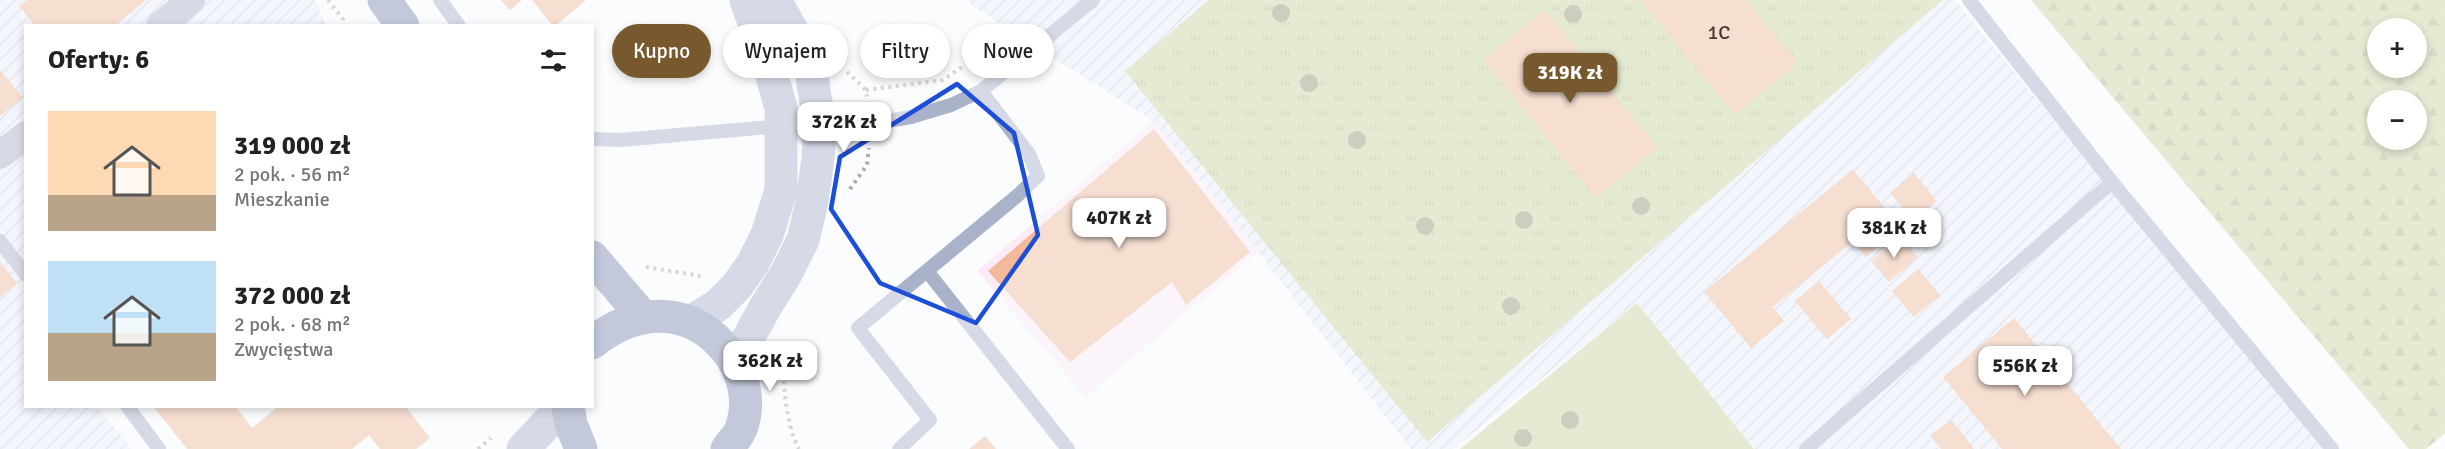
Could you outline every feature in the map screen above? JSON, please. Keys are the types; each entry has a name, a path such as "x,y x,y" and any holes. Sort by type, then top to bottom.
{"main road":[{"path":"384,0 402,24"},
{"path":"594,259 644,318"},
{"path":"594,342 623,322 662,316 692,321 711,333 735,363 745,392 746,410 742,442"},
{"path":"568,408 571,424 582,449"}],"street":[{"path":"162,24 191,0"},
{"path":"692,321 718,305 737,286 753,263 767,235 781,190 781,108 774,80 746,0"},
{"path":"735,363 803,240 812,202 820,127 811,71 803,50 776,0"},
{"path":"0,155 24,137"},
{"path":"523,449 561,408"}],"lane":[{"path":"440,0 458,24"},
{"path":"594,140 621,140 781,126 820,127 869,124 911,117 951,105 981,91 1093,0"},
{"path":"1969,0 2112,182 2332,449"},
{"path":"899,449 930,420 858,328 1038,176 1029,154 981,91"},
{"path":"1806,449 2112,182"},
{"path":"0,241 24,272"},
{"path":"927,272 1068,449"},
{"path":"128,408 159,449"}],"path":[{"path":"328,0 343,24"},
{"path":"866,90 943,80 962,67"},
{"path":"634,265 705,276"},
{"path":"786,338 785,391 794,441 799,449"}],"highlighted area":[{"path":"957,84 1014,133 1038,235 976,323 880,283 831,209 840,157"}],"shaded area":[{"path":"0,0 315,0 326,24 24,24 24,408 98,408 132,449 0,449"},
{"path":"968,0 1955,0 2324,449 1754,449 1637,303 1453,449 1411,449 1153,121 1054,58 1054,24 1001,24 974,7"},
{"path":"1153,121 1258,252 1086,397 977,271"}],"green space":[{"path":"1209,0 1943,0 1427,442 1125,71"},
{"path":"2031,0 2445,0 2445,433 2426,449 2409,449"},
{"path":"1637,303 1754,449 1460,449"}],"building":[{"path":"27,0 146,0 117,24 33,24 19,6"},
{"path":"501,0 522,0 510,10"},
{"path":"532,0 586,0 557,24 551,24"},
{"path":"1640,0 1746,0 1798,63 1735,115"},
{"path":"1545,10 1657,147 1596,198 1483,60"},
{"path":"0,70 23,98 0,116"},
{"path":"1154,129 1250,252 1186,305 1172,282 1070,362 988,271"},
{"path":"1853,169 1901,228 1866,257 1853,241 1773,307 1784,321 1751,348 1704,292"},
{"path":"1914,173 1937,201 1914,221 1890,193"},
{"path":"1900,237 1918,257 1889,282 1871,261"},
{"path":"0,262 17,283 0,297"},
{"path":"1918,269 1940,295 1914,317 1892,291"},
{"path":"1819,281 1851,319 1827,339 1795,301"},
{"path":"2014,318 2121,449 2002,449 1943,377"},
{"path":"155,408 237,408 252,428 277,408 407,408 430,438 416,449 380,449 369,435 352,449 187,449"},
{"path":"1952,420 1974,449 1941,449 1930,435"},
{"path":"985,436 996,449 969,449"}]}
